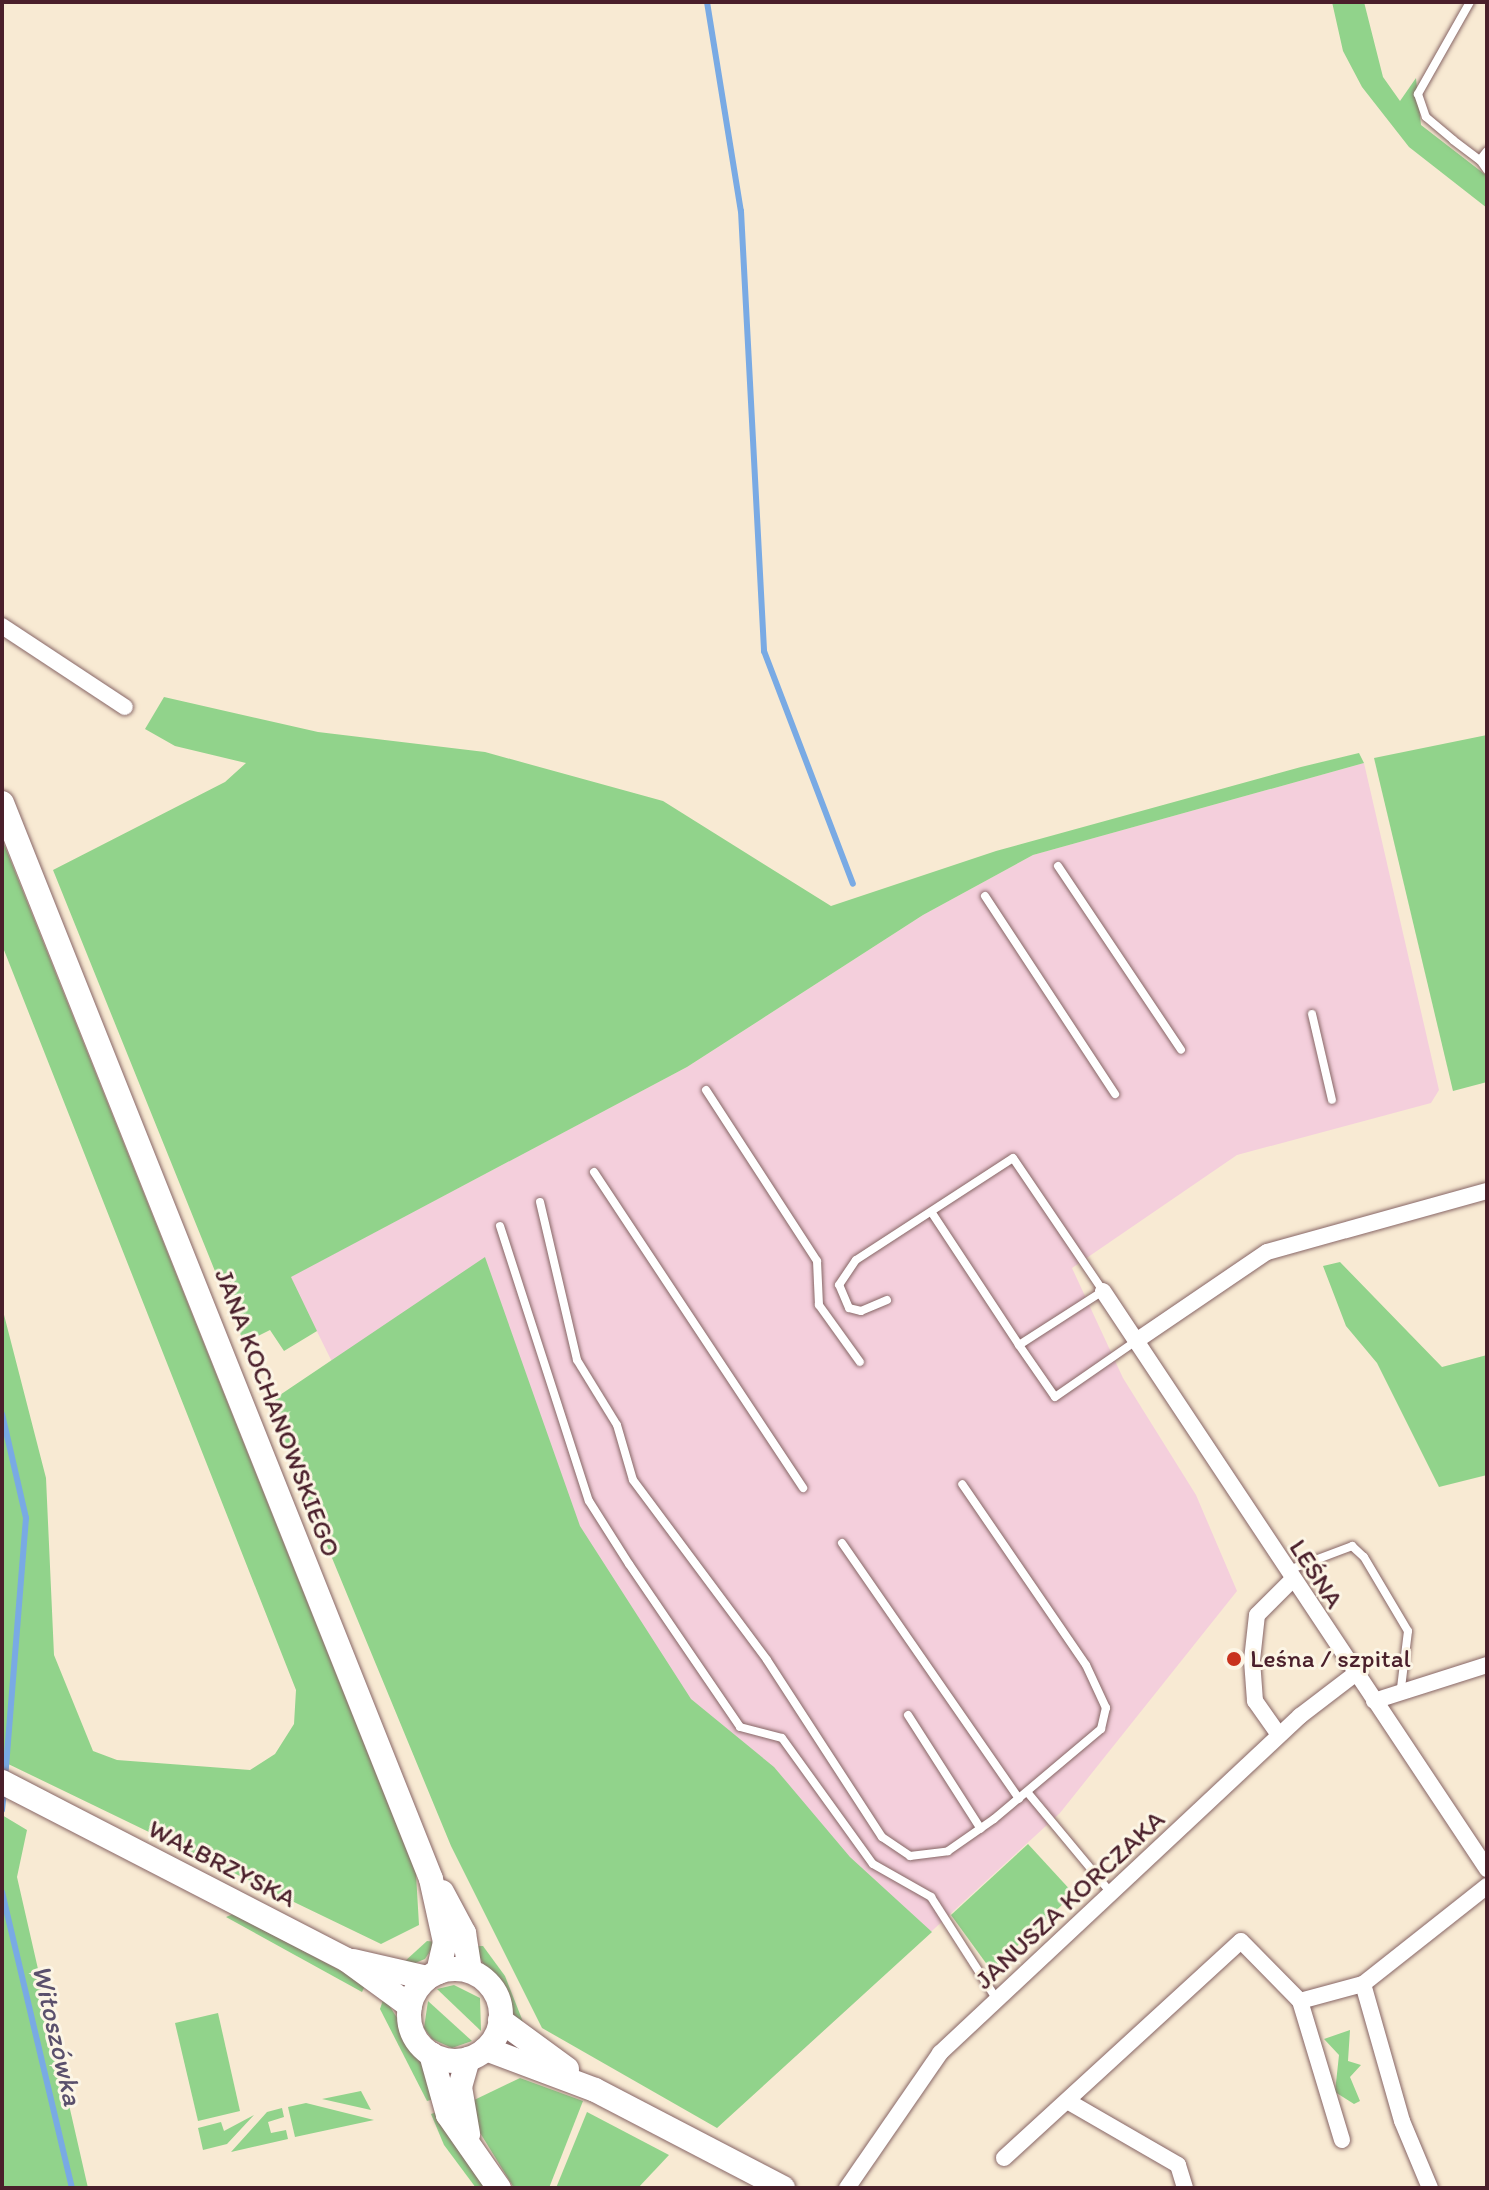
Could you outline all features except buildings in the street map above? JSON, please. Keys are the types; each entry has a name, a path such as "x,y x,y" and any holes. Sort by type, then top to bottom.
{"street":[{"path":"2,626 125,707"},
{"name":"JANA KOCHANOWSKIEGO","path":"2,803 431,1879 445,1942 433,1975"},
{"path":"1136,1341 1267,1252 1487,1191"},
{"name":"LEŚNA","path":"1103,1291 1288,1576 1487,1869"},
{"path":"1279,1735 1255,1701 1252,1660 1257,1615 1288,1576"},
{"path":"1374,1701 1401,1688 1487,1665"},
{"name":"JANUSZA KORCZAKA","path":"847,2188 908,2091 998,2000 1279,1735 1355,1674"},
{"name":"WAŁBRZYSKA","path":"2,1782 347,1960 410,2006"},
{"path":"431,1879 458,1918 470,1971 494,1990 500,2020 595,2090 783,2188"},
{"path":"1300,2001 1363,1984 1487,1886"},
{"path":"1004,2158 1069,2102 1241,1941 1300,2001 1342,2140"},
{"path":"347,1960 433,1975 470,1971"},
{"path":"433,1975 410,2006 411,2030 431,2054 448,2115 499,2188"},
{"path":"1363,1984 1402,2121 1430,2188"},
{"path":"472,2147 461,2093 477,2054 500,2020"},
{"path":"431,2054 477,2054 595,2090"},
{"path":"1069,2102 1178,2165 1185,2188"}],"lane":[{"path":"1470,2 1418,94 1426,117 1480,160 1487,170"},
{"path":"1480,160 1487,151"},
{"path":"1058,866 1181,1050"},
{"path":"985,896 1115,1094"},
{"path":"1312,1014 1332,1100"},
{"path":"706,1090 817,1261 819,1305 860,1362"},
{"path":"887,1300 861,1311 849,1308 839,1285 856,1260 1013,1158 1103,1291 1019,1345"},
{"path":"594,1172 803,1488"},
{"path":"540,1202 577,1360 617,1425 633,1480 767,1660 882,1837 910,1856 931,1856 981,1829 1028,1793 1101,1729 1103,1694 962,1484"},
{"path":"932,1213 1055,1397 1136,1341"},
{"path":"500,1226 589,1501 644,1588 740,1727 782,1738 873,1864 931,1897 998,2000"},
{"path":"842,1543 1019,1799"},
{"path":"1288,1576 1352,1546 1364,1557 1408,1631 1401,1688"},
{"path":"908,1715 981,1829"},
{"path":"1028,1793 1112,1894"}],"shaded area":[{"path":"1364,763 1439,1090 1431,1103 1237,1155 1072,1268 1123,1378 1196,1495 1237,1591 1060,1813 796,2056 396,1491 290,1277 687,1067 923,915 1033,855"}],"green space":[{"path":"1332,2 1364,2 1383,77 1400,101 1416,78 1421,125 1487,176 1487,208 1409,147 1362,87 1343,51"},
{"path":"164,697 318,732 485,752 663,801 831,906 996,851 1301,767 1359,753 1364,763 1033,855 923,915 687,1067 291,1277 317,1331 284,1351 270,1330 244,1343 53,870 225,782 246,763 175,746 145,729"},
{"path":"1487,735 1487,1082 1453,1091 1374,758"},
{"path":"2,839 416,1874 419,1925 381,1944 2,1761 2,1307 46,1478 54,1655 93,1751 117,1760 250,1770 275,1754 294,1724 296,1690 2,945"},
{"path":"485,1257 580,1526 691,1699 774,1767 850,1857 932,1932 717,2128 542,2028 451,1846 268,1403"},
{"path":"1340,1262 1442,1367 1487,1355 1487,1475 1439,1487 1377,1363 1346,1326 1323,1266"},
{"path":"2,1815 27,1830 17,1877 88,2188 2,2188"},
{"path":"1028,1844 1074,1894 991,1970 951,1915"},
{"path":"233,1914 366,1984 362,1992 226,1917"},
{"path":"427,1941 436,1942 425,1959 393,1972"},
{"path":"474,1946 483,1946 505,1976 527,2032 512,2019"},
{"path":"454,1985 480,1998 481,2031 437,1989"},
{"path":"384,1997 426,2064 438,2098 427,2101 380,2009"},
{"path":"428,2001 472,2041 452,2048 432,2039 424,2028"},
{"path":"218,2013 240,2111 198,2121 175,2023"},
{"path":"1350,2030 1348,2061 1361,2065 1350,2077 1360,2101 1354,2104 1335,2092 1339,2055 1324,2039"},
{"path":"520,2078 583,2101 549,2188 514,2188 474,2123 470,2102"},
{"path":"361,2091 371,2110 322,2099"},
{"path":"306,2103 374,2120 295,2137 288,2107"},
{"path":"282,2108 284,2117 268,2122 271,2133 286,2130 288,2139 231,2152 267,2112"},
{"path":"442,2110 487,2188 476,2188 444,2145 431,2114"},
{"path":"587,2112 669,2155 638,2188 556,2188"},
{"path":"254,2115 227,2144 203,2150 198,2128 221,2122 224,2131"}],"waterway":[{"path":"707,2 741,211 764,651 853,884"},
{"name":"Witoszówka","path":"2,1414 26,1518 5,1779"},
{"name":"Witoszówka","path":"2,1810 4,1790"},
{"name":"Witoszówka","path":"2,1892 72,2188"}],"place":[{"name":"Leśna / szpital","path":"1234,1659"}]}
